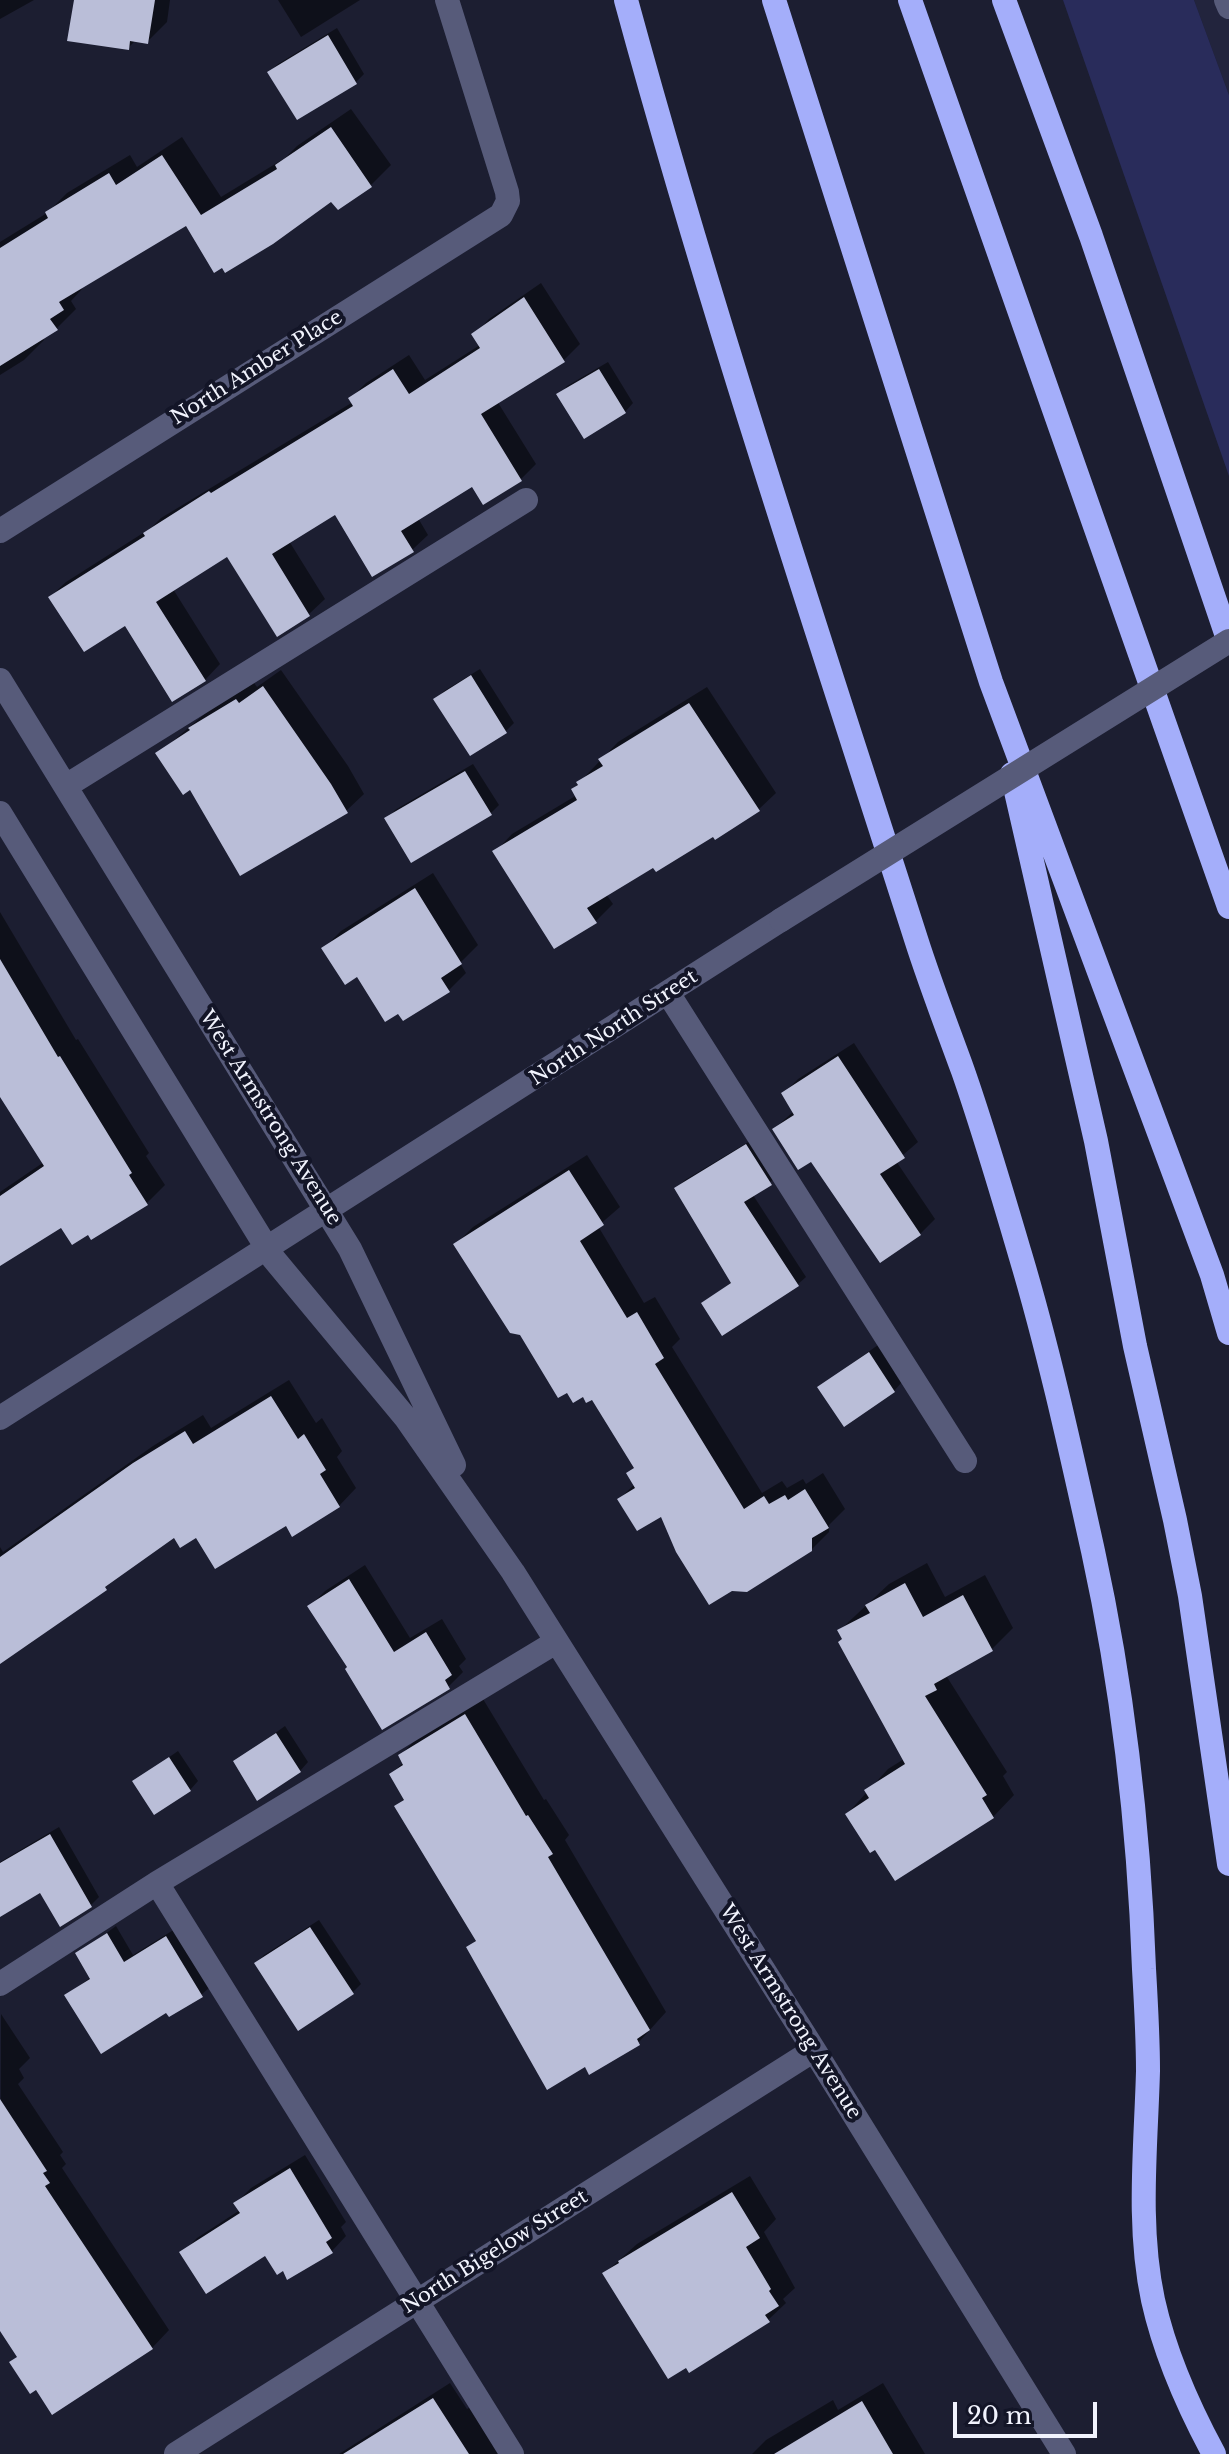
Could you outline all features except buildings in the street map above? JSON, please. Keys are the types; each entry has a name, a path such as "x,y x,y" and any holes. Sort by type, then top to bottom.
{"highway":[{"path":"626,0 670,162 729,354 914,934 966,1079 1022,1260 1071,1456 1112,1651 1138,1868 1148,2064 1143,2192 1153,2301 1185,2398 1214,2454"},
{"path":"774,0 991,682 1212,1275 1229,1333"},
{"path":"910,0 1229,907"},
{"path":"1004,0 1091,236 1229,641"},
{"path":"991,682 1096,1141 1135,1346 1178,1535 1213,1745 1229,1864"}],"street":[{"name":"North Amber Place","path":"0,531 497,218 508,201 502,171 447,0"},
{"path":"1226,0 1229,7"},
{"path":"66,786 526,500"},
{"name":"North North Street","path":"0,1418 781,920 1229,641"},
{"name":"West Armstrong Avenue","path":"0,680 359,1266 463,1483 513,1572 1064,2454"},
{"name":"West Armstrong Avenue","path":"0,813 268,1248 287,1276 405,1417 513,1572"},
{"path":"668,993 965,1461"},
{"path":"0,1984 157,1883 556,1642"},
{"path":"157,1883 512,2454"},
{"name":"North Bigelow Street","path":"176,2454 814,2050"}],"shaded area":[{"path":"1063,0 1194,0 1229,95 1229,476"},
{"path":"1194,0 1229,0 1229,95"}]}
